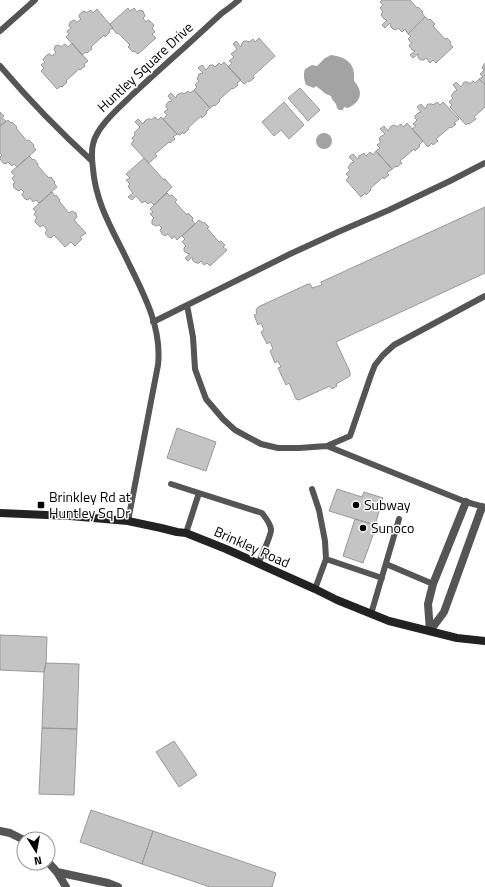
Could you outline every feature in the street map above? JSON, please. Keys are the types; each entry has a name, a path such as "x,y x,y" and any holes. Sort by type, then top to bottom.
{"main road":[{"name":"Brinkley Road","path":"0,513 26,513 128,521 186,533 226,549 337,600 389,621 457,638 485,641"}],"street":[{"path":"430,631 428,604 433,584 466,502"},
{"path":"430,631 444,612 484,507"},
{"path":"0,831 16,836"},
{"path":"57,872 66,887"},
{"path":"57,872 108,883 118,887"}],"lane":[{"path":"0,31 35,0"},
{"name":"Huntley Square Drive","path":"128,521 158,365 159,343 144,294 101,207 95,188 92,161 93,145 100,129 110,117 222,13 239,0"},
{"path":"0,66 41,112 92,161"},
{"path":"153,322 290,254 389,210 485,163"},
{"path":"187,305 195,369 206,399 222,419 235,430 261,444 278,448 299,448 327,446 350,436 375,365 383,355 394,345 485,296"},
{"path":"327,446 466,502 484,507"},
{"path":"171,484 262,513 271,530 269,539 258,564"},
{"path":"312,489 319,510 325,541 326,558 315,589"},
{"path":"186,533 199,493"},
{"path":"371,614 399,519"},
{"path":"326,558 382,578"},
{"path":"386,564 433,584"}],"shaded area":[{"path":"331,55 337,56 349,62 354,70 354,81 360,93 356,103 348,108 344,107 343,110 339,110 337,108 331,96 316,86 314,88 306,85 304,79 305,69 312,65 317,66 325,58"},
{"path":"324,133 330,135 332,141 330,147 324,149 318,147 316,141 318,135"}],"building":[{"path":"382,0 410,0 423,12 422,13 425,17 408,34 405,29 402,32 398,28 396,30 393,29 390,23 385,28 382,25 387,20 382,16 381,14 383,12 380,8 383,5 380,2"},
{"path":"128,8 130,11 134,8 137,12 139,10 143,11 145,16 143,18 146,22 148,20 150,21 154,26 152,28 155,32 152,34 156,38 138,54 134,51 133,52 128,47 130,45 118,33 117,34 110,24"},
{"path":"97,9 113,28 109,30 110,32 105,37 104,35 91,47 92,49 82,55 66,37 69,34 67,31 71,28 69,26 70,22 74,20 77,22 81,19 79,15 82,12 85,11 86,13 91,10 93,13"},
{"path":"425,17 429,20 430,19 435,24 433,26 445,39 447,38 451,42 450,44 453,47 436,63 433,60 430,63 426,58 421,60 418,58 418,54 413,58 410,55 415,51 412,50 409,45 412,43 408,39 411,36 408,34"},
{"path":"259,38 275,56 253,76 254,78 244,84 228,67 232,63 229,61 234,57 231,54 237,49 233,44 236,41 241,47 244,41 249,42 253,39 255,42"},
{"path":"72,43 88,61 84,64 85,66 80,70 79,69 66,81 67,82 62,87 61,86 57,89 41,71 44,68 41,65 45,62 43,60 48,54 52,56 56,52 54,50 55,46 59,45 61,47 65,44 68,47"},
{"path":"224,62 241,80 237,83 238,85 233,89 232,88 219,100 220,101 215,106 214,105 210,108 194,90 197,87 195,85 199,81 197,79 199,74 203,73 198,68 202,65 206,70 210,65 215,67 219,63 221,65"},
{"path":"485,63 485,85 479,79 483,77 480,74 484,70 482,68"},
{"path":"479,79 485,85 485,107 474,117 476,119 466,125 450,107 452,105 449,102 453,98 451,96 457,90 453,85 456,82 461,87 464,82 468,82 469,84 473,81 475,83"},
{"path":"300,88 320,110 308,121 288,98"},
{"path":"194,90 210,108 202,118 201,116 188,128 189,129 184,134 183,132 180,135 177,134 163,119 167,115 164,112 168,109 166,105 168,102 172,101 168,96 171,93 176,98 180,93 184,94 188,91 190,93"},
{"path":"284,102 304,125 289,139 281,130 274,136 262,122"},
{"path":"437,102 440,105 443,102 459,119 454,123 456,124 436,139 438,141 433,145 432,143 428,147 412,129 416,126 413,124 417,120 415,116 421,112 417,107 421,104 425,109 428,104 433,105"},
{"path":"0,112 4,116 2,118 6,121 0,126"},
{"path":"155,117 158,120 161,117 177,134 173,137 175,139 155,154 157,156 149,163 131,144 134,141 132,138 135,135 134,133 140,127 135,122 138,119 143,124 147,119 151,120"},
{"path":"8,120 17,127 16,128 27,141 29,140 34,145 33,146 36,150 17,167 14,164 12,166 8,162 6,164 3,163 0,159 2,155 0,153 0,126"},
{"path":"407,123 423,141 415,151 414,149 400,161 402,163 392,169 376,151 380,148 377,145 381,142 379,140 380,137 385,134 380,129 384,126 388,131 391,126 395,125 397,127 401,124 403,127"},
{"path":"376,151 392,169 387,173 389,175 384,179 383,177 370,189 371,190 366,195 365,193 361,197 346,180 349,177 346,174 350,170 348,168 351,163 354,162 349,157 353,154 358,159 359,156 364,153 366,156 370,152 373,155"},
{"path":"29,156 33,160 34,159 38,164 37,165 49,178 51,177 57,187 39,203 36,200 33,202 30,198 28,200 25,199 22,195 24,192 21,189 19,191 14,188 13,184 15,183 12,178 15,176 11,172"},
{"path":"144,158 172,187 154,205 151,202 148,204 145,201 142,203 136,196 132,200 128,197 133,193 128,186 130,184 126,180 130,178 126,174"},
{"path":"52,192 55,196 56,195 69,213 72,211 76,213 77,217 74,220 86,233 80,237 82,239 75,246 71,242 65,247 54,235 51,238 48,237 45,233 47,230 43,225 40,227 35,222 37,218 34,214 36,212 33,209"},
{"path":"167,193 170,196 172,195 177,200 175,202 187,215 188,213 193,218 192,220 195,224 177,240 174,236 172,239 168,234 165,236 162,234 160,230 162,228 159,225 156,226 152,224 152,220 154,218 150,214 153,212 150,209"},
{"path":"485,207 485,273 336,342 350,372 350,376 336,384 337,386 332,389 330,386 299,400 296,399 289,383 286,385 278,368 281,367 278,361 275,363 270,351 273,349 270,342 267,344 261,332 264,330 261,323 258,325 254,315 257,314 256,310 258,307 308,284 310,284 312,288 322,285 321,282"},
{"path":"199,220 203,223 204,222 209,227 207,228 219,242 221,241 225,245 223,247 227,250 210,266 207,263 204,265 201,261 196,263 193,261 192,257 188,261 185,258 190,254 184,251 186,246 182,242 185,239 182,236"},
{"path":"177,428 216,442 206,471 167,458"},
{"name":"Subway","path":"337,489 362,497 364,492 383,498 375,525 329,511"},
{"path":"355,519 375,525 377,524 363,563 343,556"},
{"path":"0,635 47,637 46,663 44,672 0,670"},
{"path":"46,663 79,664 77,729 42,728 44,672"},
{"path":"42,728 77,729 74,795 39,794"},
{"path":"174,741 197,775 179,787 156,752"},
{"path":"91,810 153,831 142,864 80,842"},
{"path":"153,831 276,873 272,887 210,887 142,864"}],"place":[{"name":"Brinkley Rd at Huntley Sq Dr","path":"41,505"},
{"name":"Subway","path":"356,505"},
{"name":"Sunoco","path":"363,528"}]}
